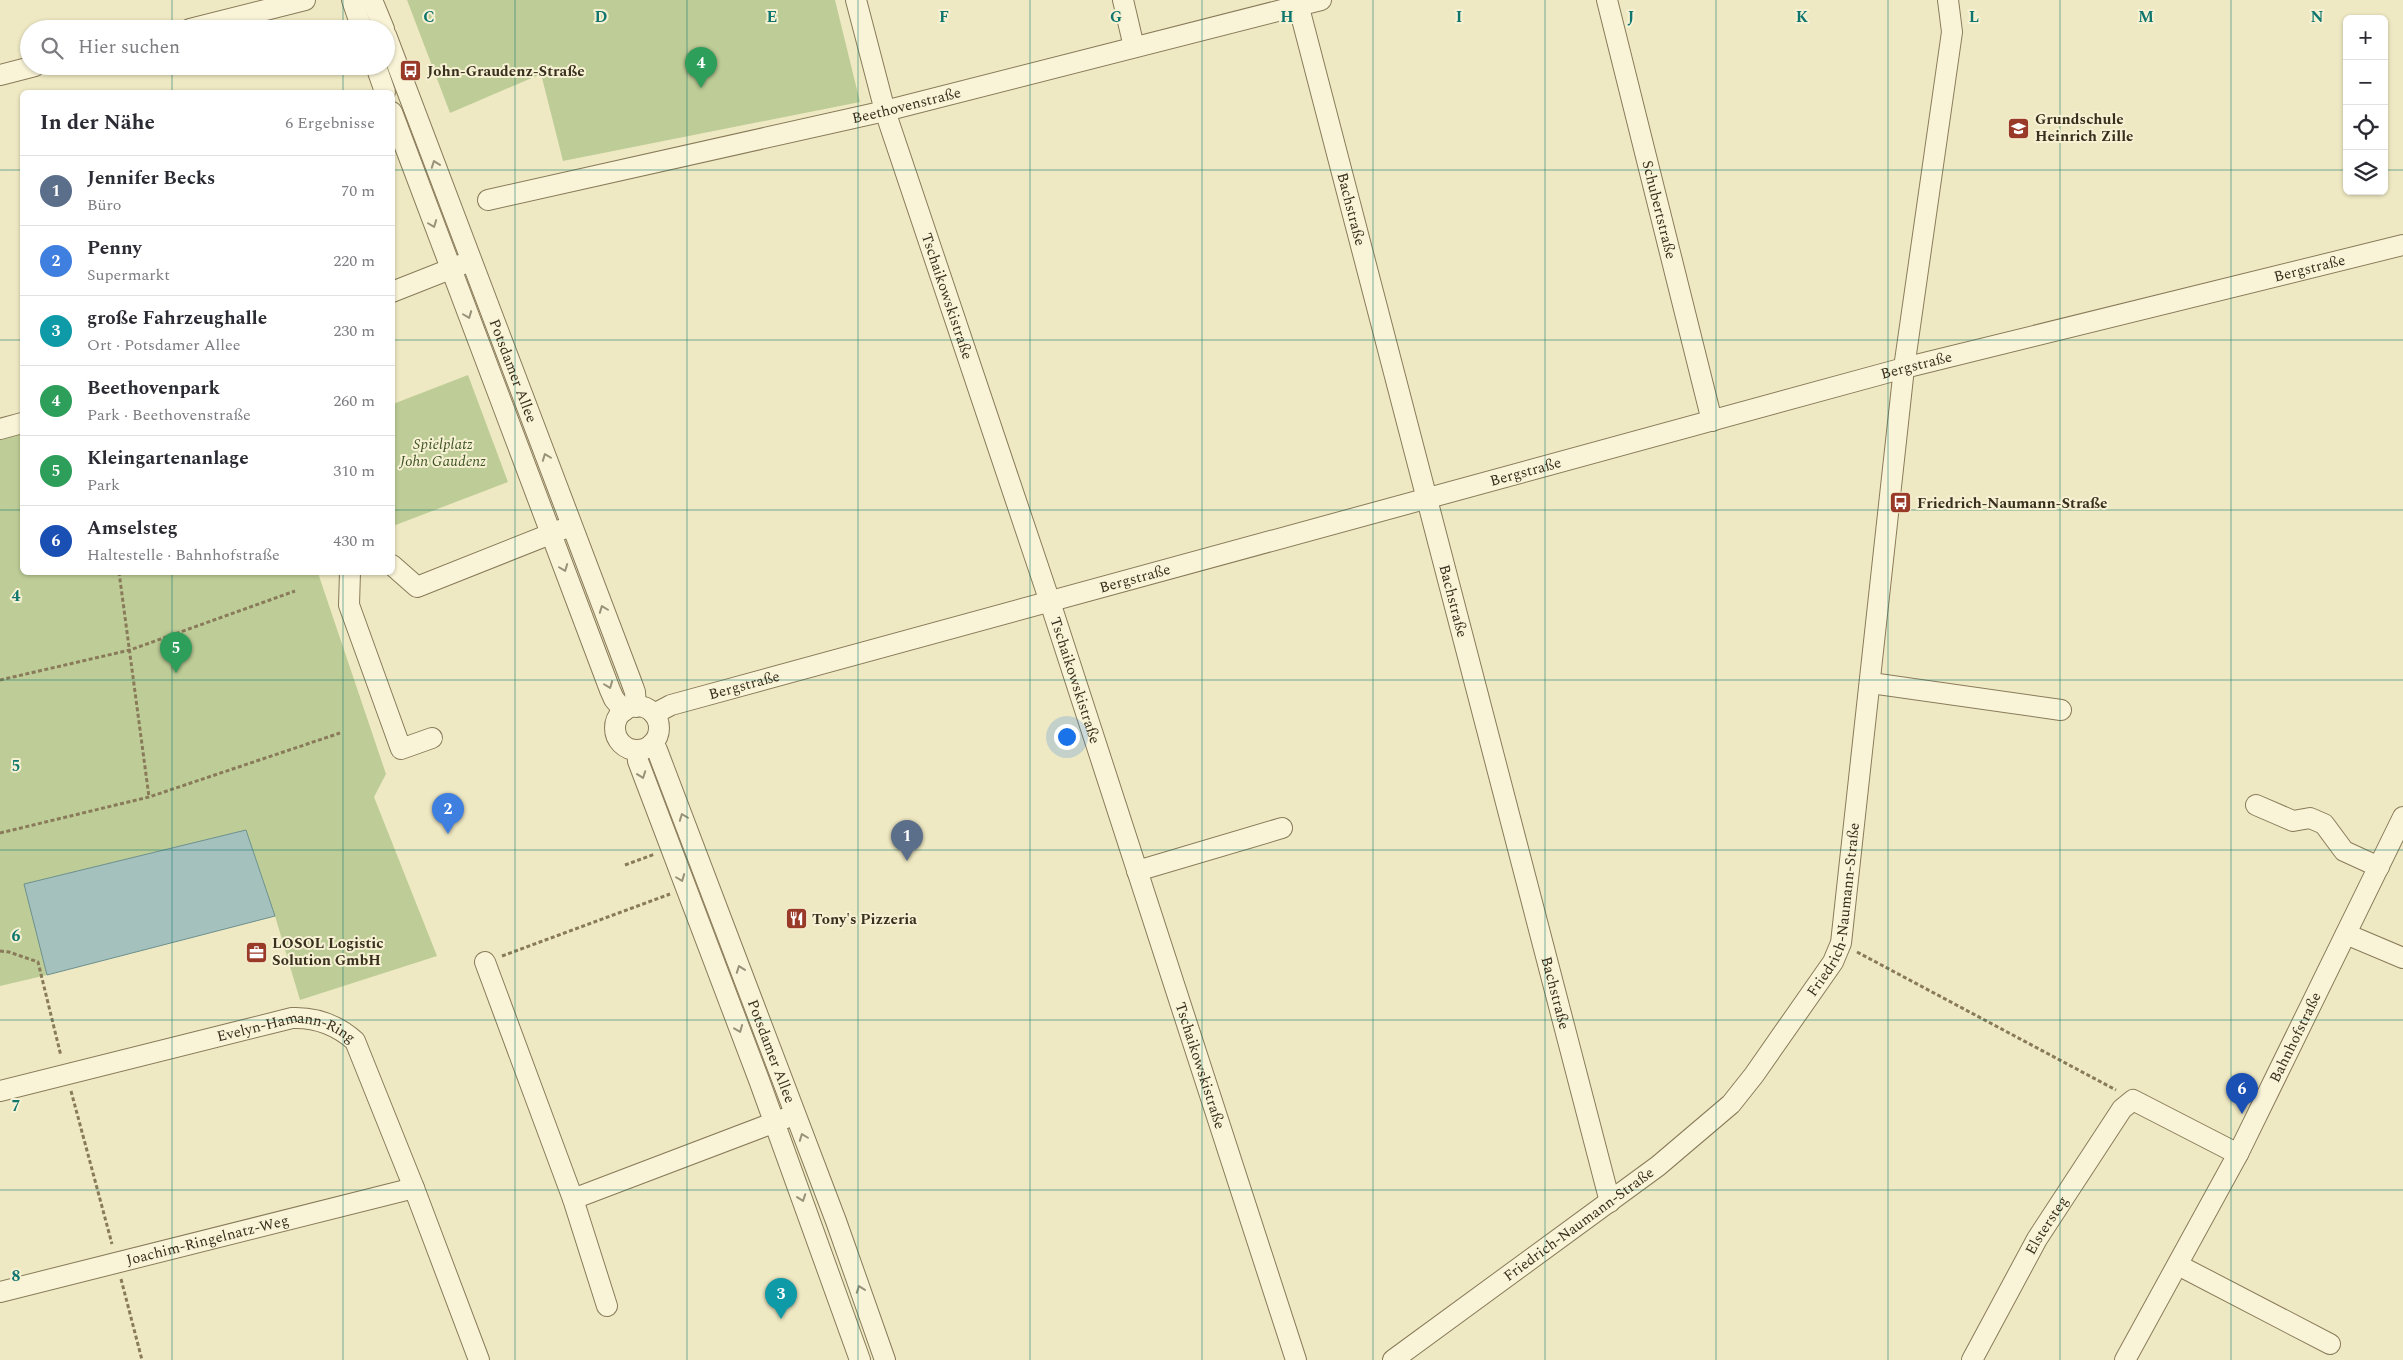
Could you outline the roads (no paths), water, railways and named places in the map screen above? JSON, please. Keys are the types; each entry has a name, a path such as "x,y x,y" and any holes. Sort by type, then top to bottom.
{"street":[{"path":"226,20 305,0"},
{"path":"352,0 359,20"},
{"path":"372,0 380,20"},
{"name":"Tschaikowskistraße","path":"856,0 885,111 1050,602 1296,1360"},
{"path":"1123,0 1134,47"},
{"name":"Beethovenstraße","path":"488,200 885,111 1298,3 1322,0"},
{"name":"Schubertstraße","path":"1607,0 1712,421"},
{"name":"Friedrich-Naumann-Straße","path":"1393,1360 1658,1166 1731,1104 1754,1075 1827,970 1841,943 1871,683 1904,368 1952,32 1948,0"},
{"name":"Bachstraße","path":"1298,3 1610,1202"},
{"name":"Potsdamer Allee","path":"395,60 635,692 638,711"},
{"path":"0,74 20,69"},
{"path":"379,75 384,90"},
{"name":"Potsdamer Allee","path":"395,120 614,699 638,711"},
{"name":"Bergstraße","path":"638,711 664,707 1904,368 2403,245"},
{"path":"395,291 472,261"},
{"path":"0,429 20,424"},
{"path":"395,568 417,587 571,526"},
{"path":"350,575 349,605 401,749 432,738"},
{"path":"1871,683 2061,710"},
{"path":"638,711 659,730 645,747 624,746 616,734 617,722 638,711"},
{"name":"Potsdamer Allee","path":"860,1360 774,1122 638,762 645,747 657,750 664,766 885,1360"},
{"path":"2256,805 2293,821 2310,818 2324,824 2344,851 2379,867"},
{"name":"Bahnhofstraße","path":"2125,1360 2238,1154 2403,816"},
{"path":"1137,871 1282,828"},
{"path":"2346,934 2403,958"},
{"path":"485,962 573,1199 607,1306"},
{"name":"Evelyn-Hamann-Ring","path":"0,1091 292,1018 310,1017 342,1030 355,1041 414,1188 479,1360"},
{"name":"Elstersteg","path":"1972,1360 2037,1239 2122,1109 2133,1100 2238,1154"},
{"path":"573,1199 795,1114"},
{"name":"Joachim-Ringelnatz-Weg","path":"0,1292 414,1188"},
{"path":"2178,1265 2330,1344"}],"water":[{"path":"246,830 275,916 47,975 24,884"}],"place":[{"name":"John-Graudenz-Straße","path":"411,71"},
{"name":"Beethovenpark","path":"701,88"},
{"name":"Grundschule Heinrich Zille","path":"2019,128"},
{"name":"Friedrich-Naumann-Straße","path":"1901,503"},
{"name":"Kleingartenanlage","path":"176,673"},
{"name":"Penny","path":"448,834"},
{"name":"Jennifer Becks","path":"907,861"},
{"name":"Tony's Pizzeria","path":"796,919"},
{"name":"LOSOL Logistic Solution GmbH","path":"256,952"},
{"name":"Amselsteg","path":"2242,1114"},
{"name":"große Fahrzeughalle","path":"781,1319"}],"park label":[{"name":"Spielplatz John Gaudenz","path":"443,452"}]}
